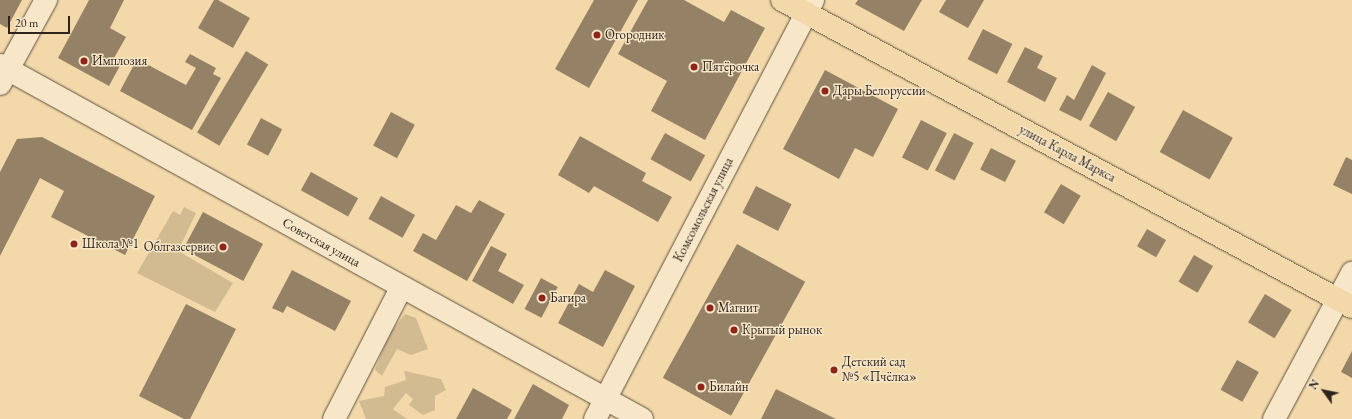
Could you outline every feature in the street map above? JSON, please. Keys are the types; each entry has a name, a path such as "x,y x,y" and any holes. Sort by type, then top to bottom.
{"main road":[{"name":"улица Карла Маркса","path":"782,0 810,7 1345,304"}],"street":[{"path":"3,73 46,0"},
{"name":"Комсомольская улица","path":"595,419 810,7"},
{"name":"Советская улица","path":"3,73 642,419"},
{"path":"1274,419 1345,304 1352,272"},
{"path":"334,419 401,288"}],"shaded area":[{"path":"184,207 196,213 178,251 233,283 215,312 137,273 173,211 180,215"},
{"path":"405,314 416,318 428,349 411,355 397,349 382,376 375,370 389,334"},
{"path":"404,371 441,379 446,390 435,396 435,410 423,415 409,405 413,399 406,393 393,409 407,419 366,419 359,401 384,396 385,387 406,380"}],"building":[{"path":"0,0 22,0 7,28 0,24"},
{"path":"89,0 124,0 110,28 126,37 114,58 122,62 109,86 58,58"},
{"path":"214,0 218,0 250,18 233,48 198,28"},
{"name":"Огородник","path":"594,0 638,0 589,88 555,69"},
{"name":"Пятёрочка","path":"648,0 684,0 724,22 731,10 765,28 705,140 651,111 667,81 618,54"},
{"path":"858,0 922,0 904,31 855,4"},
{"path":"946,0 984,0 968,28 939,12"},
{"path":"983,29 1012,44 997,74 968,59"},
{"path":"1025,47 1043,56 1037,68 1057,78 1045,102 1007,82"},
{"path":"246,51 268,64 219,146 197,132"},
{"path":"190,54 216,68 213,74 221,78 192,130 120,91 137,59 186,85 196,68 185,62"},
{"path":"1092,65 1106,73 1081,121 1059,110 1067,95 1074,100"},
{"path":"825,70 898,109 873,157 855,148 839,179 783,149"},
{"path":"1108,92 1135,107 1116,141 1089,126"},
{"path":"1183,110 1233,138 1210,180 1160,152"},
{"path":"391,112 415,125 397,158 373,146"},
{"path":"261,118 282,129 268,156 247,144"},
{"path":"921,120 947,133 928,171 902,157"},
{"path":"665,133 705,155 691,182 650,159"},
{"path":"954,133 974,143 955,180 935,170"},
{"path":"580,136 646,173 642,181 672,197 658,222 594,186 589,193 558,175"},
{"path":"42,137 155,196 125,255 51,217 64,191 40,178 0,256 0,172 17,139"},
{"path":"991,148 1016,161 1005,182 980,169"},
{"path":"1346,157 1352,160 1352,194 1333,185"},
{"path":"311,172 358,198 348,217 301,190"},
{"path":"1061,184 1081,196 1064,224 1044,212"},
{"path":"756,186 792,204 778,231 742,213"},
{"path":"381,196 415,215 403,238 368,219"},
{"path":"479,200 505,214 467,281 413,251 423,233 436,240 456,205 471,213"},
{"name":"Облгазсервис","path":"203,212 263,244 243,281 183,249"},
{"path":"1147,229 1166,240 1156,257 1137,246"},
{"name":"Крытый рынок","path":"737,244 805,282 731,416 663,378"},
{"path":"491,246 507,254 498,271 524,285 513,304 472,281"},
{"path":"1194,255 1213,266 1198,293 1178,282"},
{"path":"292,270 351,301 335,331 287,306 283,313 272,308"},
{"path":"605,270 635,286 603,347 558,323 579,284 593,292"},
{"name":"Багира","path":"541,278 558,287 541,318 525,309"},
{"path":"1265,294 1292,310 1275,338 1248,322"},
{"path":"186,304 236,329 190,419 184,419 139,396"},
{"path":"1352,351 1352,378 1341,372"},
{"path":"1237,360 1259,372 1242,402 1221,390"},
{"path":"533,384 569,405 562,419 514,419"},
{"path":"473,388 512,410 507,419 456,419"},
{"path":"776,389 836,419 761,419"}],"place":[{"name":"Огородник","path":"597,35"},
{"name":"Имплозия","path":"84,61"},
{"name":"Пятёрочка","path":"694,67"},
{"name":"Дары Белоруссии","path":"825,91"},
{"name":"Школа №1","path":"74,244"},
{"name":"Облгазсервис","path":"223,247"},
{"name":"Багира","path":"542,298"},
{"name":"Магнит","path":"710,308"},
{"name":"Крытый рынок","path":"734,330"},
{"name":"Детский сад №5 «Пчёлка»","path":"834,370"},
{"name":"Билайн","path":"701,387"}]}
